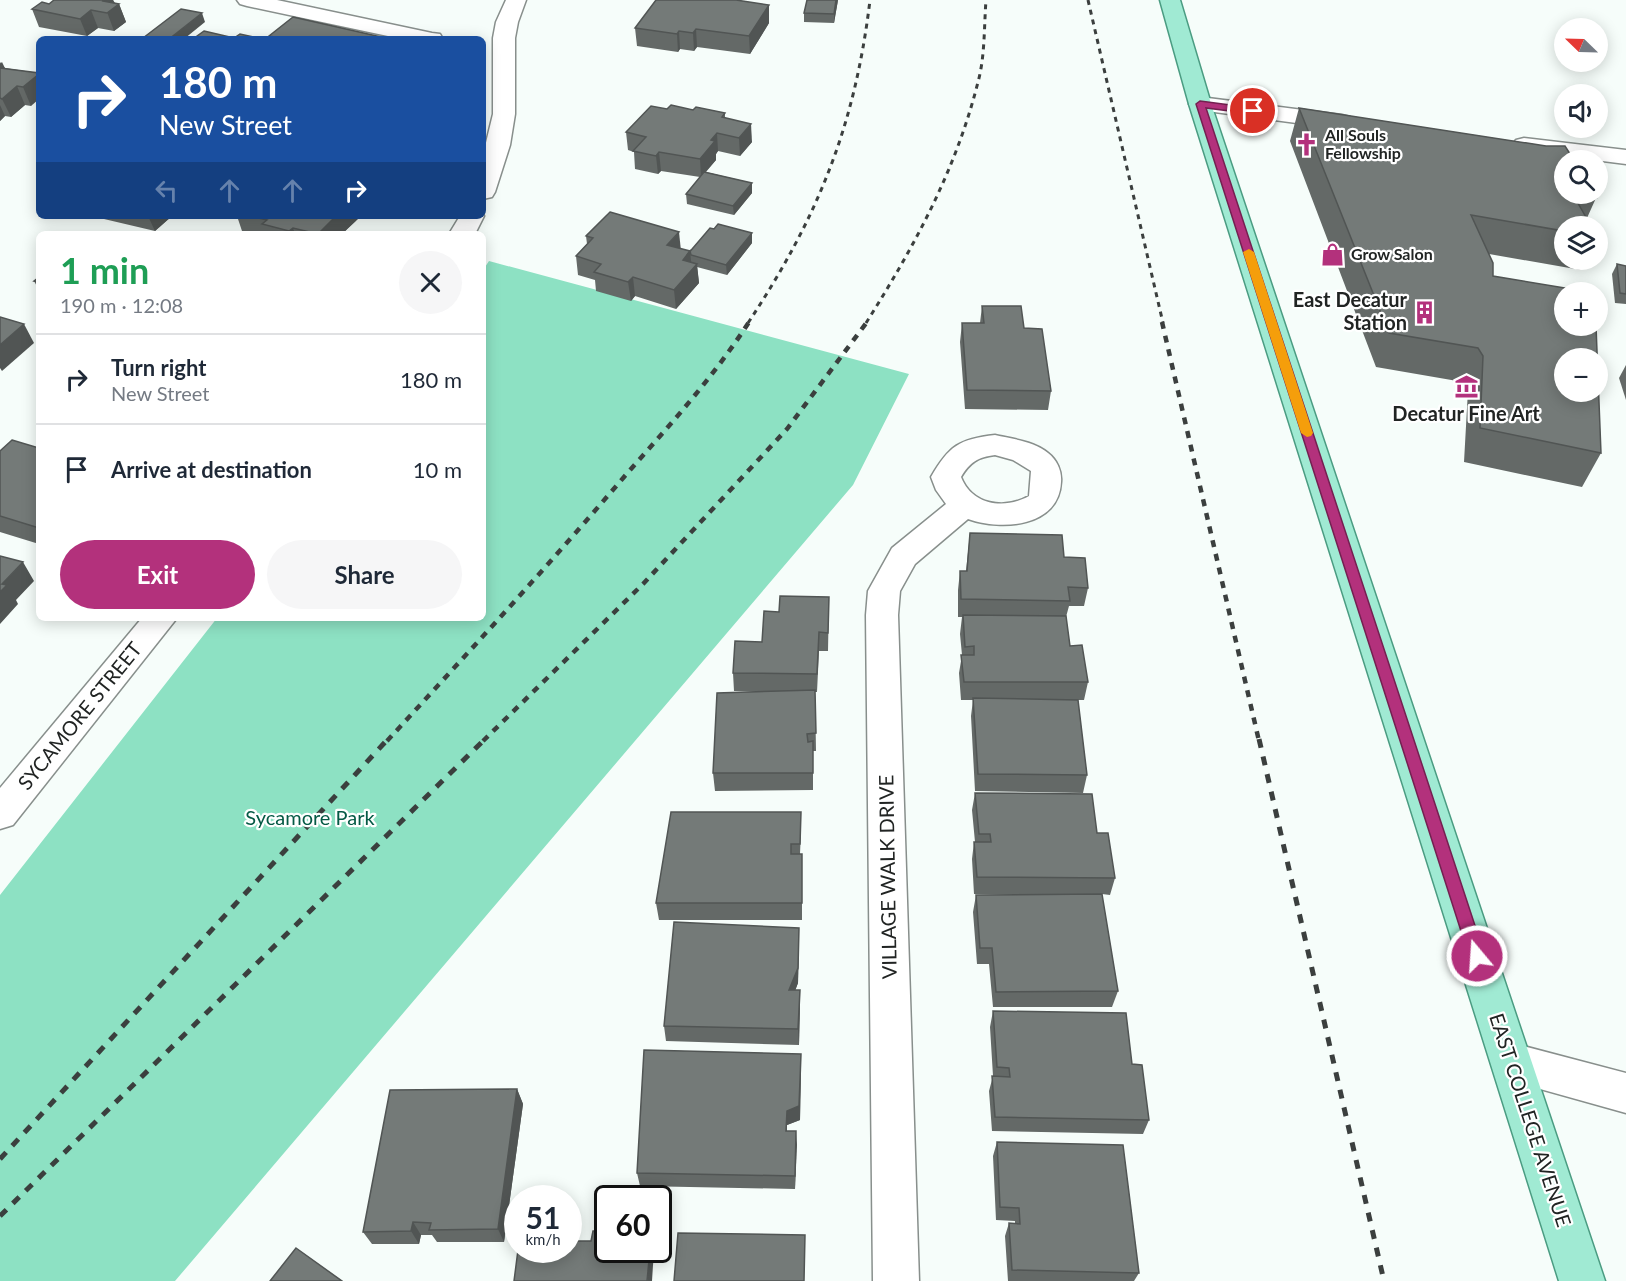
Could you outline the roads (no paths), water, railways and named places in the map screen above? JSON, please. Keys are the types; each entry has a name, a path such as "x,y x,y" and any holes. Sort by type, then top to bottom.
{"main road":[{"name":"EAST COLLEGE AVENUE","path":"1170,0 1200,104 1582,1281"}],"street":[{"path":"247,0 418,36"},
{"path":"486,183 496,154 504,114 493,52 516,0"},
{"path":"1200,104 1359,124"},
{"path":"1500,142 1626,157"},
{"name":"VILLAGE WALK DRIVE","path":"896,1281 882,615 884,591 903,556 964,506"},
{"name":"SYCAMORE STREET","path":"0,814 159,621"},
{"path":"1512,1063 1626,1093"}],"railway":[{"path":"748,323 794,246 830,169 854,89 870,0"},
{"path":"866,323 917,237 958,146 980,72 986,0"},
{"path":"1088,0 1163,323"},
{"path":"387,741 536,577 673,421 720,363 749,322"},
{"path":"483,741 643,584 787,429 867,322"},
{"path":"1162,322 1259,741"},
{"path":"0,1159 388,739"},
{"path":"0,1216 485,739"},
{"path":"1259,739 1384,1281"}],"place":[{"name":"All Souls Fellowship","path":"1307,144"},
{"name":"Grow Salon","path":"1333,254"},
{"name":"East Decatur Station","path":"1425,312"},
{"name":"Decatur Fine Art","path":"1466,387"}],"park label":[{"name":"Sycamore Park","path":"310,818"}]}
